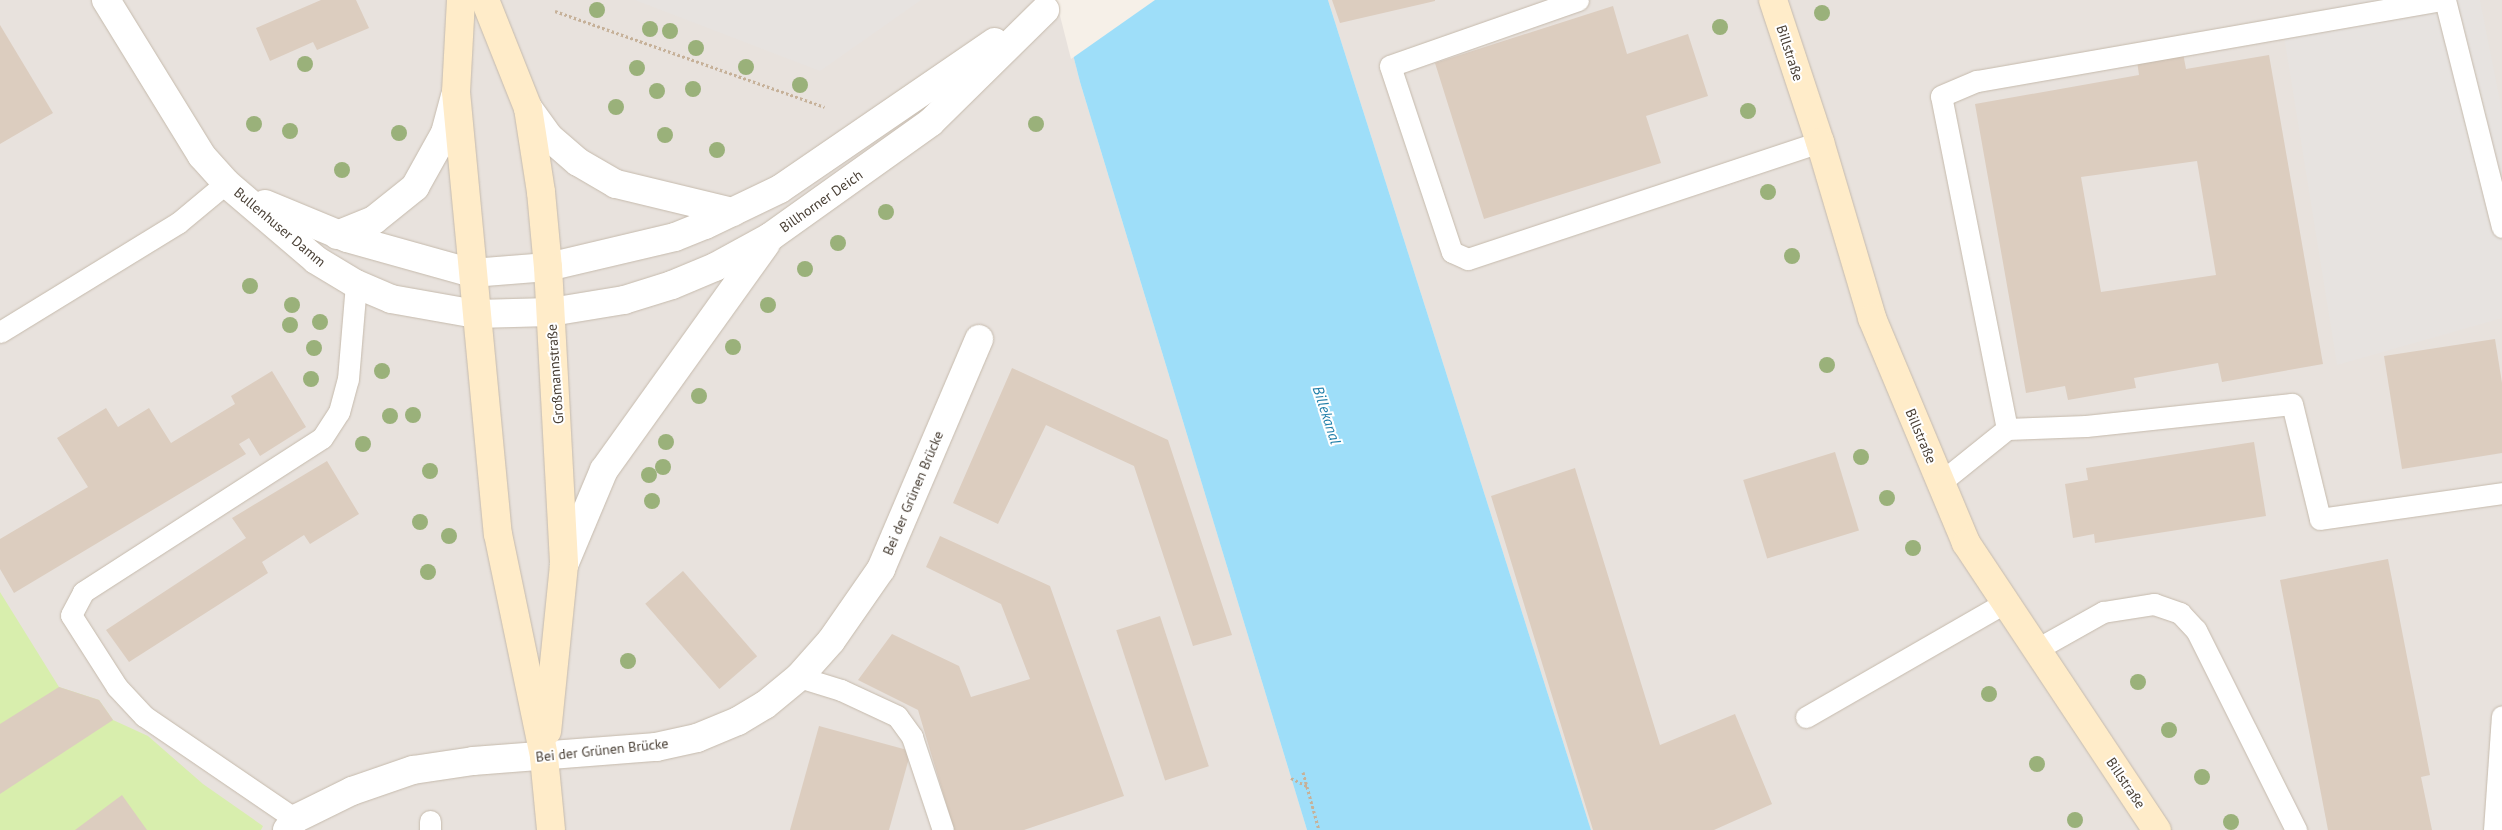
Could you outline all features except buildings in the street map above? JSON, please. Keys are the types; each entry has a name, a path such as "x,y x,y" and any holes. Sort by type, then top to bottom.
{"main road":[{"name":"Großmannstraße","path":"461,0 456,92 498,534 544,757 551,830"},
{"name":"Großmannstraße","path":"485,0 528,108 541,192 552,312 564,565 544,757"},
{"name":"Billstraße","path":"1773,0 1820,142 1872,318 1966,543 2158,830"}],"street":[{"name":"Bullenhuser Damm","path":"106,0 202,156 226,183 316,260 356,284 391,299 476,314"},
{"name":"Billhorner Deich","path":"472,273 548,267 675,237 733,212 780,189 829,158 910,98 1052,5"},
{"name":"Billhorner Deich","path":"476,314 552,312 624,300 672,285 770,237 931,122 1052,5"},
{"path":"337,235 374,220 415,187 445,133 456,92"},
{"path":"528,108 549,137 578,162 616,184 733,212"},
{"name":"Bullenhuser Damm","path":"226,183 305,223 337,235 472,273"},
{"path":"564,565 604,470 770,237"},
{"name":"Bei der Grünen Brücke","path":"291,825 352,791 413,770 473,761 656,747 697,738 738,721 765,705 799,677 857,608 882,569 980,339"}],"lane":[{"path":"1578,0 1390,66 1452,252 1468,259 1820,142"},
{"path":"2007,429 1941,96 1977,81 2444,0 2502,227"},
{"path":"0,332 178,223 226,183"},
{"path":"291,825 144,716 117,687 71,615 83,592 322,438 338,412 348,379 356,284"},
{"path":"1941,482 2007,429 2086,426 2292,404 2320,519 2502,494"},
{"path":"1806,717 2006,602"},
{"path":"2037,649 2103,612 2154,604 2180,613 2196,630 2296,830"},
{"path":"799,677 841,690 897,716 912,737 943,830"},
{"path":"2494,830 2502,716"}],"path":[{"path":"555,11 824,107"},
{"path":"1303,772 1319,830"},
{"path":"1291,778 1307,786"}],"shaded area":[{"path":"0,0 1059,0 1080,82 1307,830 0,830"},
{"path":"635,0 921,0 820,71"},
{"path":"1328,0 2502,0 2502,830 1591,830"},
{"path":"2366,0 2480,0 2502,111 2502,318 2337,365 2281,18"}],"green space":[{"path":"0,592 59,687 99,700 113,720 148,736 203,784 263,826 261,830 0,830"}],"water":[{"name":"Billekanal","path":"1059,0 1328,0 1591,830 1307,830 1080,82"}],"pier":[{"path":"1056,0 1155,0 1071,59"}]}
